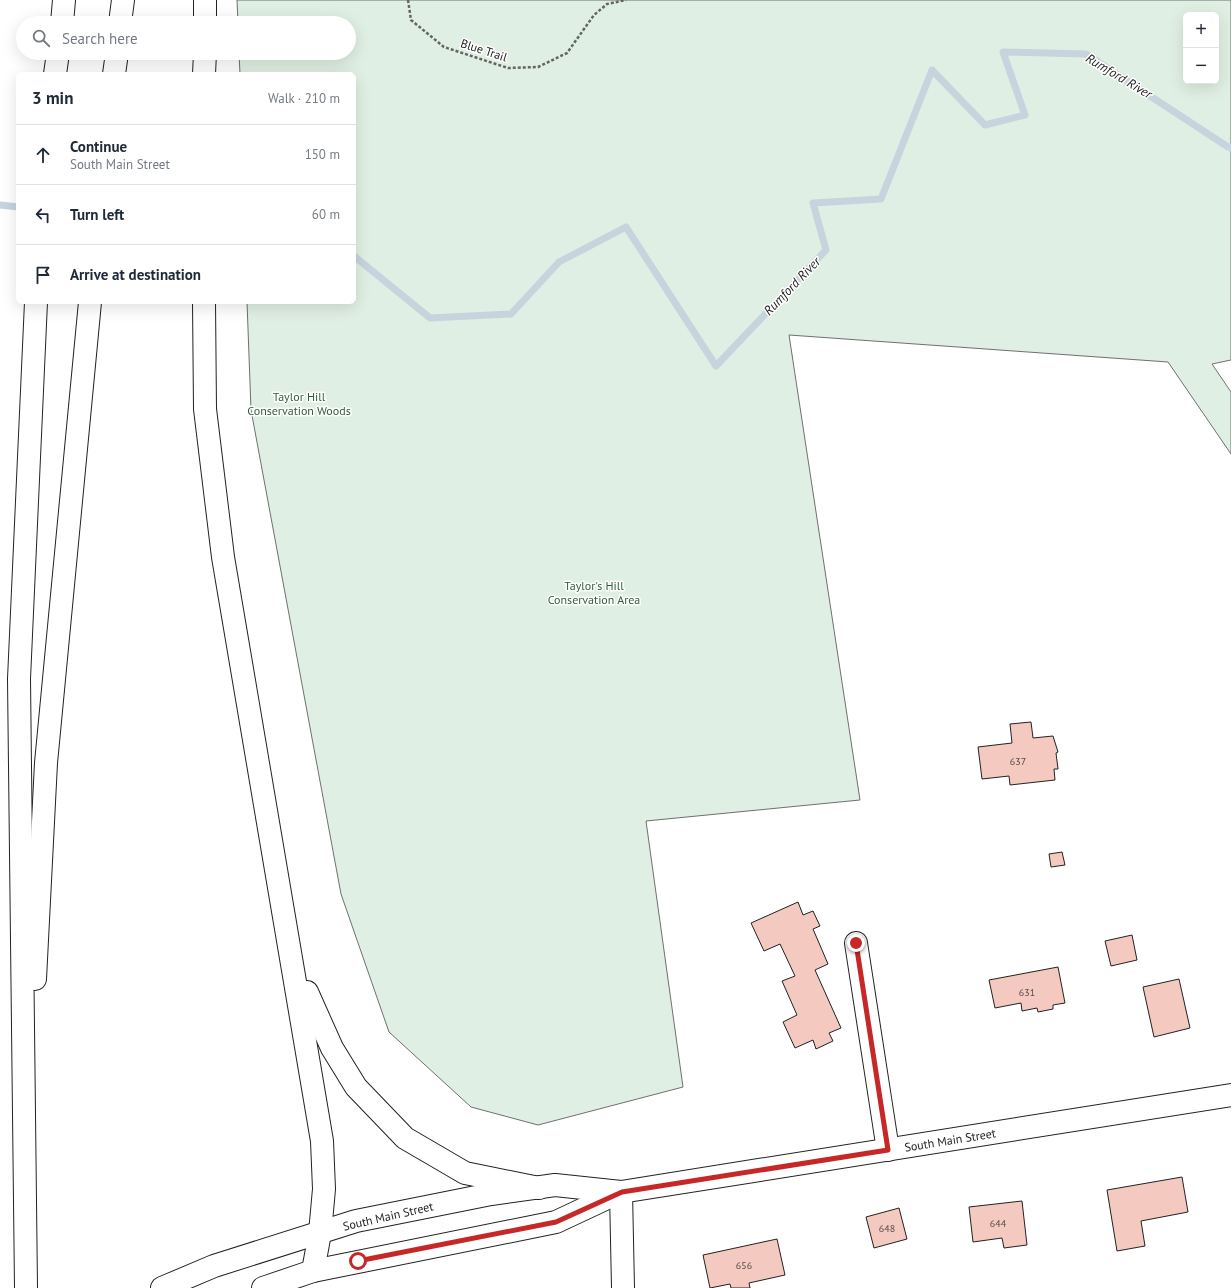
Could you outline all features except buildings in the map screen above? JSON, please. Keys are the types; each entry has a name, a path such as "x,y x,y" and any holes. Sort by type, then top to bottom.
{"main road":[{"path":"63,16 64,0"},
{"path":"121,16 123,0"},
{"path":"205,0 205,16"},
{"path":"55,72 57,60"},
{"path":"114,72 116,60"},
{"path":"204,72 205,60"},
{"path":"26,1288 19,679 36,304"},
{"path":"24,1218 46,763 90,304"},
{"path":"204,304 205,409 223,557 322,1141 324,1189 320,1233 313,1271"},
{"path":"286,924 300,976 332,1048 356,1087 399,1132 405,1138 465,1173 539,1188"},
{"path":"856,943 888,1150"},
{"name":"South Main Street","path":"162,1288 214,1266 356,1221 491,1194 555,1185 622,1192 1231,1095"},
{"path":"622,1192 622,1288"},
{"name":"South Main Street","path":"263,1288 313,1271 556,1222 622,1192"}],"path":[{"name":"Blue Trail","path":"408,0 411,20 444,47 508,68 538,67 567,53 594,16 607,4 626,0"}],"green space":[{"name":"Taylor's Hill Conservation Area","path":"237,0 1231,0 1231,360 1212,364 1231,392 1231,454 1168,362 789,335 860,800 646,821 683,1087 538,1125 471,1107 389,1032 341,894 251,410 247,304 356,304 356,72 240,72 239,60 356,60 356,16 238,16"}],"waterway":[{"name":"Rumford River","path":"356,258 430,318 511,314 559,262 626,227 716,366 826,250 813,203 881,199 932,70 985,125 1025,115 1003,52 1086,54 1228,147 1231,147"},
{"name":"Rumford River","path":"0,205 16,207"}],"route":[{"path":"358,1261 556,1222 622,1192 888,1150 856,943"}],"park label":[{"name":"Taylor Hill Conservation Woods","path":"299,403"}]}
